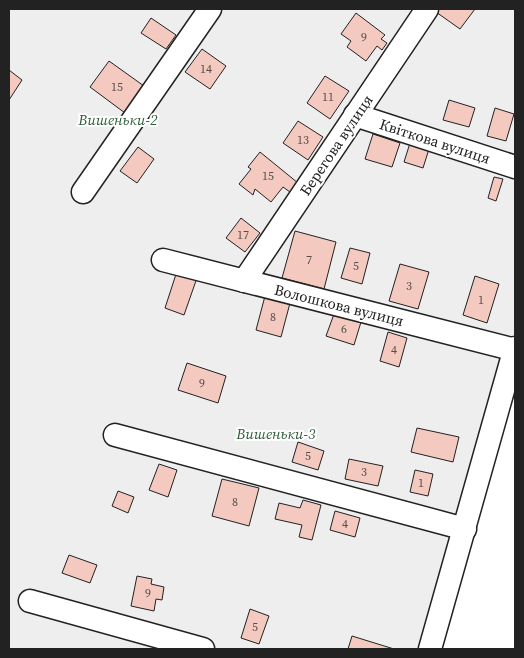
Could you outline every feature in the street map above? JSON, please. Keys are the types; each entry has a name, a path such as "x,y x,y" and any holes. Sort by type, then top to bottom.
{"street":[{"path":"83,192 210,9"},
{"name":"Берегова вулиця","path":"244,281 427,9"},
{"name":"Квіткова вулиця","path":"355,115 515,167"},
{"name":"Волошкова вулиця","path":"163,260 515,349"},
{"path":"430,649 515,349"},
{"path":"115,435 465,529"},
{"path":"30,601 203,649"}],"green space":[{"name":"Вишеньки-3","path":"9,9 515,9 515,380 440,649 9,649"}],"building":[{"path":"439,9 475,9 460,29 436,12"},
{"path":"356,13 385,35 381,39 387,43 382,50 377,46 366,61 347,47 351,41 341,34"},
{"path":"151,18 176,35 166,49 141,33"},
{"path":"202,49 226,66 210,89 185,72"},
{"path":"109,61 144,86 125,113 90,87"},
{"path":"9,70 22,80 9,100"},
{"path":"325,76 349,91 330,119 307,103"},
{"path":"449,100 475,108 469,127 443,120"},
{"path":"495,108 514,114 506,141 487,136"},
{"path":"298,121 323,137 308,160 283,143"},
{"path":"373,134 400,143 392,167 365,159"},
{"path":"410,143 429,149 423,168 404,162"},
{"path":"138,147 154,159 137,183 120,171"},
{"path":"260,152 298,183 290,192 283,187 271,202 255,189 253,195 239,184 251,169 248,167"},
{"path":"494,177 503,179 496,201 488,198"},
{"path":"241,218 260,233 245,252 226,238"},
{"path":"295,231 336,242 324,289 282,278"},
{"path":"350,248 370,253 362,284 341,278"},
{"path":"400,264 429,272 418,309 389,301"},
{"path":"178,268 198,275 184,315 165,308"},
{"path":"475,276 499,284 487,323 463,315"},
{"path":"265,296 290,303 281,337 256,330"},
{"path":"334,314 361,322 354,345 326,336"},
{"path":"388,332 407,338 399,367 380,361"},
{"path":"187,363 226,376 218,403 178,390"},
{"path":"417,428 459,437 453,462 411,452"},
{"path":"298,442 324,451 318,470 292,462"},
{"path":"349,459 383,466 378,486 345,479"},
{"path":"159,464 177,470 168,497 149,490"},
{"path":"415,470 433,474 428,496 410,492"},
{"path":"222,479 259,488 249,526 212,516"},
{"path":"118,491 134,497 128,513 112,506"},
{"path":"303,500 321,505 312,540 299,537 302,525 275,519 279,503 300,508"},
{"path":"335,511 360,518 355,537 330,530"},
{"path":"69,555 97,565 90,583 62,573"},
{"path":"137,576 152,579 151,584 164,587 162,600 156,599 154,611 131,606"},
{"path":"250,609 269,616 259,644 241,638"},
{"path":"352,636 394,649 348,649"}],"park label":[{"name":"Вишеньки-2","path":"118,119"}]}
